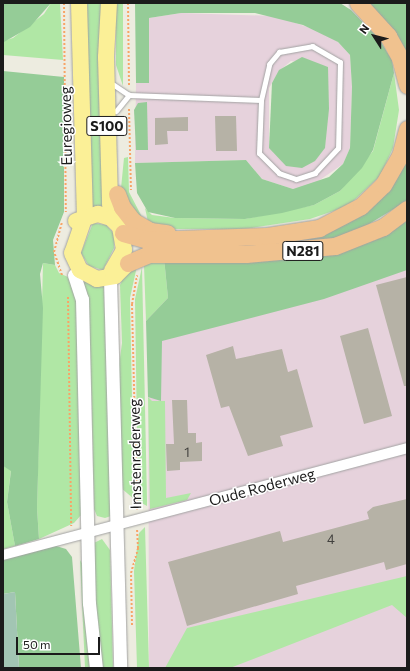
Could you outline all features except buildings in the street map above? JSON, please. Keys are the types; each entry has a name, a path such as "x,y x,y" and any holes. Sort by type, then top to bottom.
{"highway":[{"path":"358,3 388,36 400,58 407,84"},
{"name":"N281","path":"120,227 141,240 186,239 285,234 334,222 361,206 383,185 400,156 407,129"},
{"name":"N281","path":"125,195 122,207 133,221 150,231 173,233 186,239"},
{"name":"N281","path":"125,268 303,251 335,246 383,227 407,209"}],"main road":[{"name":"Euregioweg","path":"79,3 82,185 80,218"},
{"name":"S100","path":"110,3 110,28 116,111 125,195"},
{"name":"S100","path":"110,28 106,57 110,204 120,227 125,268"},
{"path":"70,278 62,248 66,233 80,218 105,215 120,227"},
{"path":"80,218 74,240 73,259 91,277 125,268"}],"street":[{"name":"Imstenraderweg","path":"120,668 113,300 125,268"},
{"path":"70,278 82,299 86,534 96,668"},
{"name":"Oude Roderweg","path":"3,555 73,538 407,448"}],"lane":[{"path":"312,46 340,62 338,148 329,162 315,173 296,179 279,174 259,153 261,100 269,64 279,52 312,46"},
{"path":"114,85 129,95 261,100"},
{"path":"116,111 129,95"}],"path":[{"name":"Euregioweg","path":"64,3 67,204 54,246 56,264 70,278"},
{"path":"125,195 129,95 128,3"},
{"name":"Imstenraderweg","path":"125,268 132,304 138,548 131,573 132,628"},
{"path":"68,293 73,538"}],"shaded area":[{"path":"181,13 275,16 325,33 338,42 350,55 352,87 350,148 343,164 314,184 293,189 262,179 246,160 135,163 136,83 149,83 149,18","holes":["291,61 328,67 325,148 269,148 269,88 279,71"]},
{"path":"407,263 407,668 149,668 148,299"}],"green space":[{"path":"3,3 51,3 30,27 4,42"},
{"path":"51,3 60,3 63,60 3,55 3,41 13,38 44,14"},
{"path":"86,3 102,3 105,208 92,209"},
{"path":"116,3 123,3 123,86 116,65"},
{"path":"135,3 340,3 351,10 379,39 392,60 394,73 373,150 362,168 340,191 314,205 282,213 245,219 175,218 148,212 137,193 135,163 246,160 262,179 293,189 329,177 343,164 350,148 352,87 350,55 338,42 303,25 255,13 181,13 149,18 149,83 136,83"},
{"path":"366,3 407,3 407,64"},
{"path":"302,57 328,67 329,109 325,148 315,161 302,168 286,166 269,148 272,83 279,70"},
{"path":"3,71 64,77 64,212 53,240 55,265 43,263 40,274 43,308 37,508 39,539 15,546 7,502 11,471 3,466"},
{"path":"394,73 399,110 393,148 380,176 348,206 310,219 244,229 171,229 148,222 145,208 152,215 175,218 245,219 314,205 340,191 373,151"},
{"path":"147,102 148,150 136,150 134,110 138,103"},
{"path":"407,152 407,201 351,235 278,247 151,244 335,228"},
{"path":"128,157 129,192 142,217 137,219 121,188 124,158"},
{"path":"407,217 407,270 324,299 162,341 161,401 148,397 146,321 168,298 164,258 278,258"},
{"path":"93,223 106,225 114,234 114,248 103,270 89,266 81,253"},
{"path":"164,258 168,298 146,321 144,265"},
{"path":"43,263 55,265 59,273 68,277 77,295 82,514 74,523 39,539 37,508"},
{"path":"137,266 130,298 134,499 121,488 118,373 122,343 120,285 125,274"},
{"path":"142,267 147,506 138,501 135,299"},
{"path":"83,281 104,283 111,516 105,518 97,516 94,509 91,375"},
{"path":"148,397 152,401 165,401 166,498 191,493 187,500 150,509"},
{"path":"3,466 11,470 7,502 15,546 3,549"},
{"path":"145,527 149,668 137,668 134,571 139,533"},
{"path":"102,539 110,550 113,668 100,668 92,544"},
{"path":"53,545 66,549 72,557 81,668 19,668 15,592 3,594 3,558"},
{"path":"80,560 83,565 93,668 85,668"},
{"path":"407,576 407,618 392,605 230,668 165,668 187,628"},
{"path":"15,592 19,668 3,668 3,594"}]}
